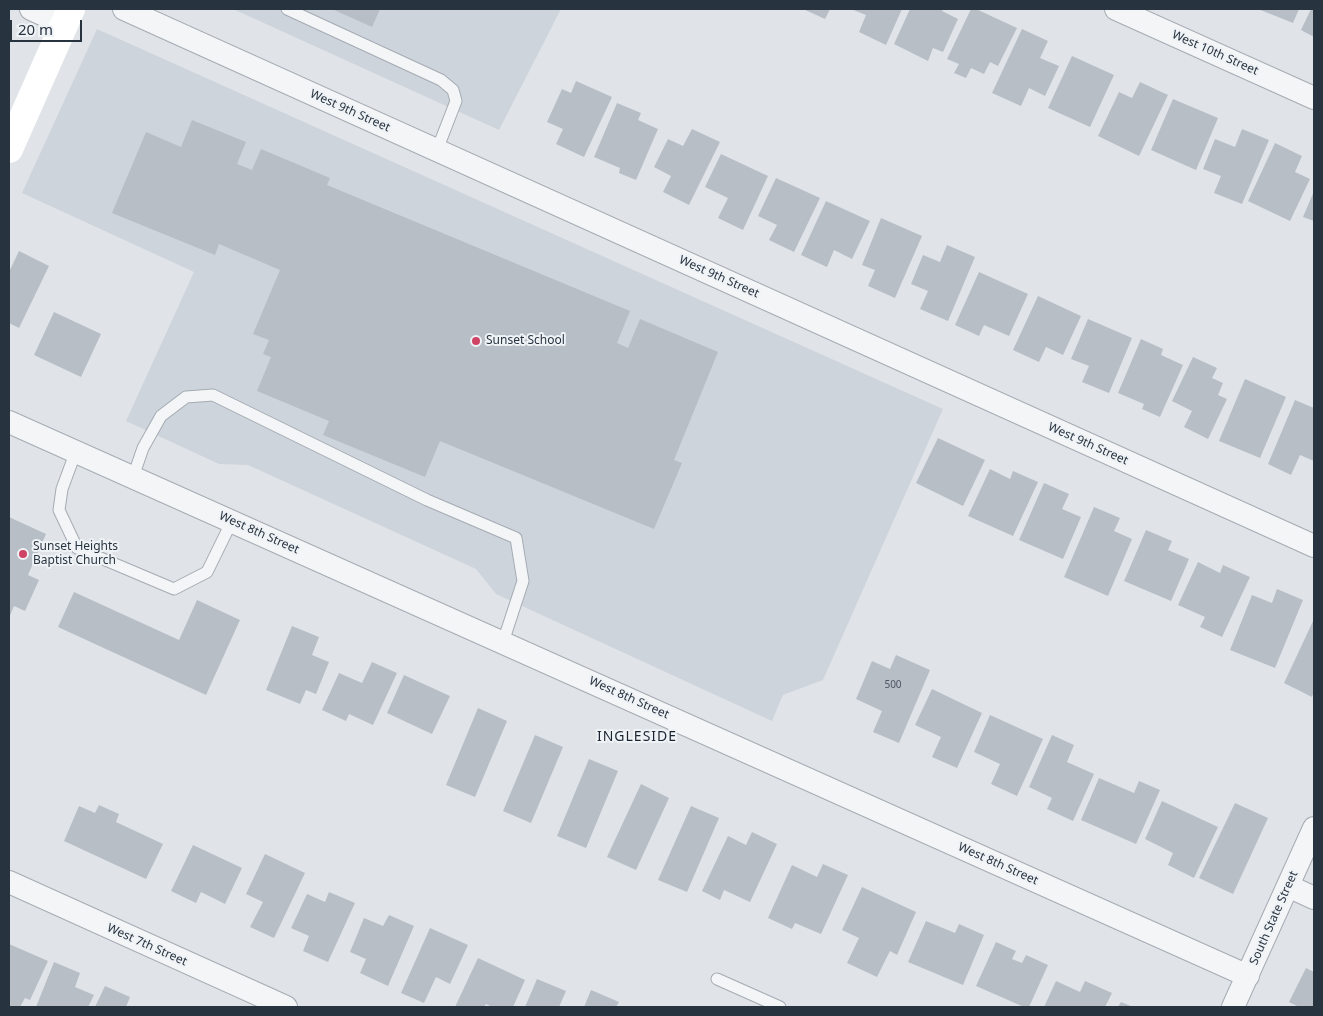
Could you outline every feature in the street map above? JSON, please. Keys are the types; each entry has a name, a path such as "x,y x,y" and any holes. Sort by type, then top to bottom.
{"street":[{"path":"9,149 68,16 31,9"},
{"name":"West 10th Street","path":"1116,9 1314,98"},
{"name":"West 9th Street","path":"134,11 1314,546"},
{"name":"West 8th Street","path":"9,422 1248,976"},
{"name":"South State Street","path":"1233,1007 1314,828"},
{"name":"West 7th Street","path":"9,882 286,1007"},
{"path":"1288,886 1314,898"}],"lane":[{"path":"287,9 441,80 452,90 456,101 437,150"},
{"path":"133,477 143,448 161,416 186,397 213,395 428,500 516,538 523,581 503,642"},
{"path":"76,451 62,489 59,510 78,548 174,589 207,572 232,521"},
{"path":"717,979 780,1007"}],"shaded area":[{"path":"233,9 561,9 499,130"},
{"name":"Sunset School","path":"97,29 943,409 823,680 783,695 772,721 496,594 476,569 248,465 219,464 126,421 194,272 22,193"}],"building":[{"path":"332,9 380,9 372,27"},
{"path":"803,9 830,9 825,19"},
{"path":"851,9 902,9 886,45 859,32 866,15"},
{"path":"910,9 943,9 942,11 958,19 943,52 933,48 928,61 894,44"},
{"path":"971,9 976,9 1017,28 998,66 990,62 984,74 971,68 966,78 954,73 959,64 947,59"},
{"path":"1258,9 1299,9 1293,23"},
{"path":"1311,9 1314,9 1314,37 1301,30"},
{"path":"1022,29 1048,41 1040,58 1059,66 1045,96 1029,88 1021,106 992,93"},
{"path":"1072,56 1114,75 1090,127 1048,108"},
{"path":"576,81 612,97 584,157 556,144 563,129 547,122 562,89 571,93"},
{"path":"1140,82 1168,95 1139,156 1098,136 1119,92 1132,98"},
{"path":"1173,99 1218,118 1196,170 1151,150"},
{"path":"617,103 641,113 638,120 658,129 636,180 619,173 620,168 594,157"},
{"path":"192,120 246,142 237,164 252,170 261,149 330,178 327,185 630,311 617,343 628,348 640,319 718,352 674,460 682,463 654,529 440,441 425,477 323,435 329,421 257,391 271,357 263,354 269,340 253,334 280,270 219,244 215,255 112,213 146,132 181,147"},
{"path":"692,129 720,142 689,205 663,192 671,176 654,167 668,139 683,146"},
{"path":"1242,129 1269,140 1242,204 1214,193 1221,176 1203,169 1215,139 1235,147"},
{"path":"1275,143 1302,156 1295,172 1310,179 1290,221 1248,201"},
{"path":"721,154 768,176 743,230 718,218 728,198 705,187"},
{"path":"776,178 820,198 794,252 769,240 777,225 758,216"},
{"path":"1314,191 1314,221 1303,217"},
{"path":"826,201 870,221 852,259 834,250 827,267 801,255"},
{"path":"881,218 922,236 895,298 868,286 875,270 862,265"},
{"path":"947,245 975,257 948,321 920,309 928,291 911,284 923,255 940,262"},
{"path":"19,251 49,266 19,328 9,323 9,272"},
{"path":"979,272 1028,294 1009,336 984,325 979,336 955,325"},
{"path":"1038,296 1081,316 1063,355 1046,347 1039,362 1013,350"},
{"path":"54,312 101,334 81,377 34,355"},
{"path":"1088,319 1132,338 1109,393 1082,382 1089,366 1071,359"},
{"path":"1141,339 1163,349 1161,355 1183,365 1160,417 1142,409 1144,404 1118,393"},
{"path":"1193,357 1217,368 1212,378 1223,383 1218,395 1227,399 1208,439 1184,427 1192,411 1172,401"},
{"path":"1245,379 1286,397 1260,458 1219,441"},
{"path":"1295,400 1314,408 1314,461 1300,455 1291,475 1268,464"},
{"path":"938,438 985,460 963,506 916,483"},
{"path":"990,469 1010,479 1013,471 1038,482 1013,536 968,516"},
{"path":"1044,483 1069,494 1062,509 1081,517 1063,559 1019,540"},
{"path":"1094,507 1120,518 1114,531 1132,539 1108,596 1064,577"},
{"name":"Sunset Heights Baptist Church","path":"9,517 46,534 28,575 39,580 25,611 14,606 9,618"},
{"path":"1146,530 1172,541 1168,550 1189,559 1171,601 1124,581"},
{"path":"1198,562 1220,573 1223,565 1250,577 1222,637 1200,627 1205,617 1178,605"},
{"path":"1277,589 1303,600 1275,668 1230,650 1252,595 1272,603"},
{"path":"74,592 179,640 197,600 240,620 206,695 58,627"},
{"path":"1314,619 1314,691 1312,697 1284,683"},
{"path":"292,626 319,637 312,655 329,662 316,694 306,690 300,704 266,690"},
{"path":"896,655 930,670 899,743 873,732 882,711 856,699 872,661 890,669"},
{"path":"372,662 397,673 373,725 349,714 346,721 322,710 339,673 362,683"},
{"path":"404,675 450,696 432,734 387,713"},
{"path":"932,689 982,713 957,768 932,757 941,737 915,725"},
{"path":"478,708 507,721 475,797 446,785"},
{"path":"990,715 1043,739 1017,796 991,784 1000,764 974,752"},
{"path":"535,735 563,747 531,823 503,811"},
{"path":"1052,735 1074,745 1067,762 1094,774 1073,821 1047,809 1052,798 1029,787"},
{"path":"589,759 618,771 586,848 557,836"},
{"path":"1099,778 1134,793 1139,781 1160,790 1136,844 1081,820"},
{"path":"641,784 669,798 636,870 607,857"},
{"path":"1162,801 1218,827 1194,878 1168,865 1173,853 1145,839"},
{"path":"1235,803 1268,818 1233,894 1199,878"},
{"path":"99,805 119,814 116,822 163,844 146,879 64,841 79,806 95,813"},
{"path":"691,806 719,818 687,892 658,880"},
{"path":"752,832 777,844 750,902 724,890 720,900 702,891 728,836 746,845"},
{"path":"193,845 242,868 225,904 201,892 196,903 171,891"},
{"path":"265,854 305,873 274,938 250,927 263,902 246,894"},
{"path":"823,864 848,875 821,934 795,923 792,929 768,918 792,865 817,877"},
{"path":"862,887 916,912 897,955 890,951 877,977 847,963 859,938 842,930"},
{"path":"329,892 355,903 328,962 303,951 309,936 291,928 307,894 325,902"},
{"path":"389,915 414,926 388,986 360,973 366,959 350,952 364,918 383,926"},
{"path":"926,921 955,933 959,924 984,935 963,985 908,962"},
{"path":"430,928 468,945 450,984 436,977 424,1003 401,993"},
{"path":"996,942 1016,951 1012,959 1022,963 1026,955 1048,965 1029,1007 1024,1007 976,986"},
{"path":"9,944 48,961 30,1000 25,998 20,1007 9,1006"},
{"path":"478,958 525,980 513,1007 492,1007 486,1004 484,1007 455,1007"},
{"path":"54,962 80,973 75,987 94,995 88,1007 36,1007"},
{"path":"1306,968 1314,972 1314,1007 1299,1007 1289,1002"},
{"path":"537,979 566,991 559,1007 525,1007"},
{"path":"1056,981 1080,992 1085,981 1112,993 1105,1007 1044,1007"},
{"path":"105,986 130,997 126,1007 95,1007"},
{"path":"591,990 619,1002 616,1007 584,1007"},
{"path":"1121,1002 1133,1007 1118,1007"}],"place":[{"name":"Sunset School","path":"476,341"},
{"name":"Sunset Heights Baptist Church","path":"23,554"}],"district":[{"name":"INGLESIDE","path":"637,737"}]}
